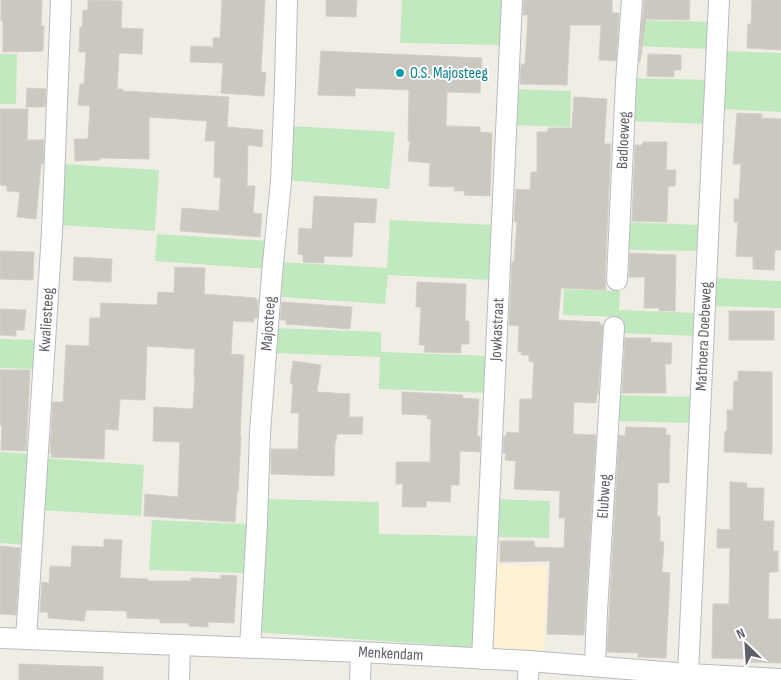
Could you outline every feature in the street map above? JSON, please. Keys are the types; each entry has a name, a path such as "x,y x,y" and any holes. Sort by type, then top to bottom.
{"street":[{"name":"Kwaliesteeg","path":"26,639 52,232 61,0"},
{"name":"Majosteeg","path":"250,648 260,432 281,180 287,0"},
{"name":"Jowkastraat","path":"482,659 512,0"},
{"name":"Badloeweg","path":"617,280 626,81 632,0"},
{"name":"Mathoera Doebeweg","path":"688,674 719,0"},
{"name":"Elubweg","path":"595,666 596,612 614,327"},
{"name":"Menkendam","path":"0,638 180,644 482,659 528,671 595,666 688,674 781,678"},
{"path":"179,680 180,644"},
{"path":"360,680 361,652"}],"green space":[{"path":"402,0 506,0 504,45 400,43"},
{"path":"635,20 712,22 710,49 633,46"},
{"path":"724,51 781,53 781,112 721,109"},
{"path":"0,54 17,54 16,104 0,104"},
{"path":"631,78 711,80 707,124 628,121"},
{"path":"513,89 571,91 570,127 511,125"},
{"path":"292,126 395,132 389,189 287,180"},
{"path":"64,164 159,170 155,231 59,225"},
{"path":"390,220 495,225 492,280 388,275 385,304 280,297 283,262 387,268"},
{"path":"624,222 702,225 700,251 623,250"},
{"path":"157,234 270,241 268,269 155,261"},
{"path":"715,278 781,281 781,308 713,306"},
{"path":"564,289 620,291 619,310 697,313 696,336 618,333 619,317 563,315"},
{"path":"273,328 381,332 381,352 491,356 489,393 379,389 380,357 271,353"},
{"path":"0,339 39,340 38,369 0,368"},
{"path":"613,395 695,397 694,423 612,421"},
{"path":"0,452 33,454 27,545 0,543"},
{"path":"43,458 144,465 141,516 39,510"},
{"path":"264,499 379,502 379,534 482,536 475,645 468,647 256,632"},
{"path":"498,499 550,501 549,538 496,537"},
{"path":"152,520 247,524 244,573 149,570"}],"sand":[{"path":"491,565 547,566 544,653 494,647 492,643"}],"building":[{"path":"1,0 42,0 41,26 44,26 43,51 3,52"},
{"path":"88,0 122,1 121,28 143,29 142,54 119,53 117,89 123,89 123,91 229,97 227,127 263,130 262,147 248,145 247,186 255,186 253,213 262,214 260,237 180,231 182,208 219,211 221,178 214,177 215,141 205,141 207,121 149,117 149,159 100,158 100,160 75,161 74,139 88,139 90,106 78,105 80,84 84,84 86,52 79,52 80,27 82,27 83,10 88,10"},
{"path":"222,0 265,0 261,72 266,73 264,96 221,93 223,63 190,62 191,46 213,47 213,38 220,38"},
{"path":"326,0 357,0 356,17 326,16"},
{"path":"524,0 612,0 612,13 619,13 616,61 599,60 601,25 570,25 567,85 520,84 521,64 525,64 528,15 523,15"},
{"path":"644,0 690,0 689,20 646,19 639,62"},
{"path":"752,0 781,0 781,50 747,48"},
{"path":"321,51 482,58 480,93 447,92 446,126 480,127 480,132 492,133 490,196 464,195 465,191 454,191 455,187 429,186 430,163 408,161 410,141 408,141 409,90 355,88 355,96 318,95"},
{"path":"648,54 681,55 681,70 674,70 674,77 647,76"},
{"path":"27,88 46,89 45,107 26,107"},
{"path":"574,97 607,99 604,144 611,144 606,290 561,288 558,320 600,322 599,324 603,325 596,403 574,402 573,434 596,435 584,635 547,634 550,561 500,562 500,541 534,541 535,547 564,548 565,518 559,518 560,491 514,489 516,461 505,460 506,453 503,453 504,436 506,436 507,432 519,433 520,399 532,399 534,362 529,361 529,355 521,355 522,352 518,352 519,326 509,325 512,262 514,262 517,222 514,222 516,189 530,190 531,172 537,172 537,132 548,132 548,128 572,128"},
{"path":"0,109 28,109 27,140 44,140 36,219 17,217 20,192 7,191 7,186 0,185"},
{"path":"737,113 762,114 761,118 781,119 781,250 775,250 774,270 753,269 753,257 736,256 738,222 734,222 734,199 739,199 741,164 733,164"},
{"path":"643,142 667,142 666,170 676,170 675,186 668,186 667,222 632,221 635,145 642,145"},
{"path":"314,196 377,199 375,223 354,222 352,257 324,256 324,263 303,262 303,255 298,254 299,228 312,229"},
{"path":"0,251 34,252 33,280 0,279"},
{"path":"630,253 676,255 675,311 659,311 659,308 644,308 645,277 629,277"},
{"path":"74,257 112,259 111,282 73,280"},
{"path":"175,267 205,268 204,294 256,298 258,300 257,318 254,318 254,322 233,321 231,354 244,355 235,522 144,516 145,494 178,497 180,442 153,441 154,407 193,409 195,349 147,346 145,400 120,399 118,430 105,429 104,459 51,457 52,453 50,453 53,402 63,402 66,345 89,346 90,318 100,318 101,303 157,305 158,292 174,293"},
{"path":"417,282 466,284 465,321 469,321 469,344 461,344 461,353 424,352 425,345 419,345 421,307 416,307"},
{"path":"282,302 352,307 350,329 286,324 286,320 280,320"},
{"path":"0,309 26,310 24,330 16,330 16,336 0,335"},
{"path":"729,311 774,311 774,340 729,340"},
{"path":"625,338 651,338 650,342 672,343 671,364 665,364 666,393 622,393"},
{"path":"293,361 321,365 317,392 350,394 349,417 363,417 362,434 337,434 334,476 271,474 271,449 298,449 299,413 291,413 293,384 290,383"},
{"path":"0,370 30,370 26,451 1,450"},
{"path":"738,371 772,372 772,454 724,452 727,410 733,410 734,381 738,381"},
{"path":"402,392 463,395 462,398 479,399 477,436 480,436 480,452 460,451 459,485 451,485 450,502 426,501 426,507 402,507 403,484 396,484 396,462 430,462 431,419 427,419 427,415 402,414"},
{"path":"626,427 666,428 666,435 670,435 669,483 658,483 657,516 660,516 660,542 664,542 662,572 670,573 666,658 638,657 638,653 607,652 619,435 625,436"},
{"path":"730,482 747,483 747,488 764,488 763,521 774,521 773,551 778,551 778,572 769,572 768,619 781,619 781,663 746,662 747,659 712,658 713,604 729,604 730,548 717,548 717,529 730,530"},
{"path":"104,539 122,540 120,578 148,579 148,581 191,581 191,578 221,579 221,575 237,576 234,623 208,622 208,627 189,626 189,623 160,623 160,619 127,618 127,611 86,610 84,621 48,618 48,612 40,612 42,582 49,583 50,566 71,567 72,546 104,547"},
{"path":"0,546 20,548 16,615 0,614"},
{"path":"19,664 103,667 103,680 19,680"}],"place":[{"name":"O.S. Majosteeg","path":"400,73"}]}
